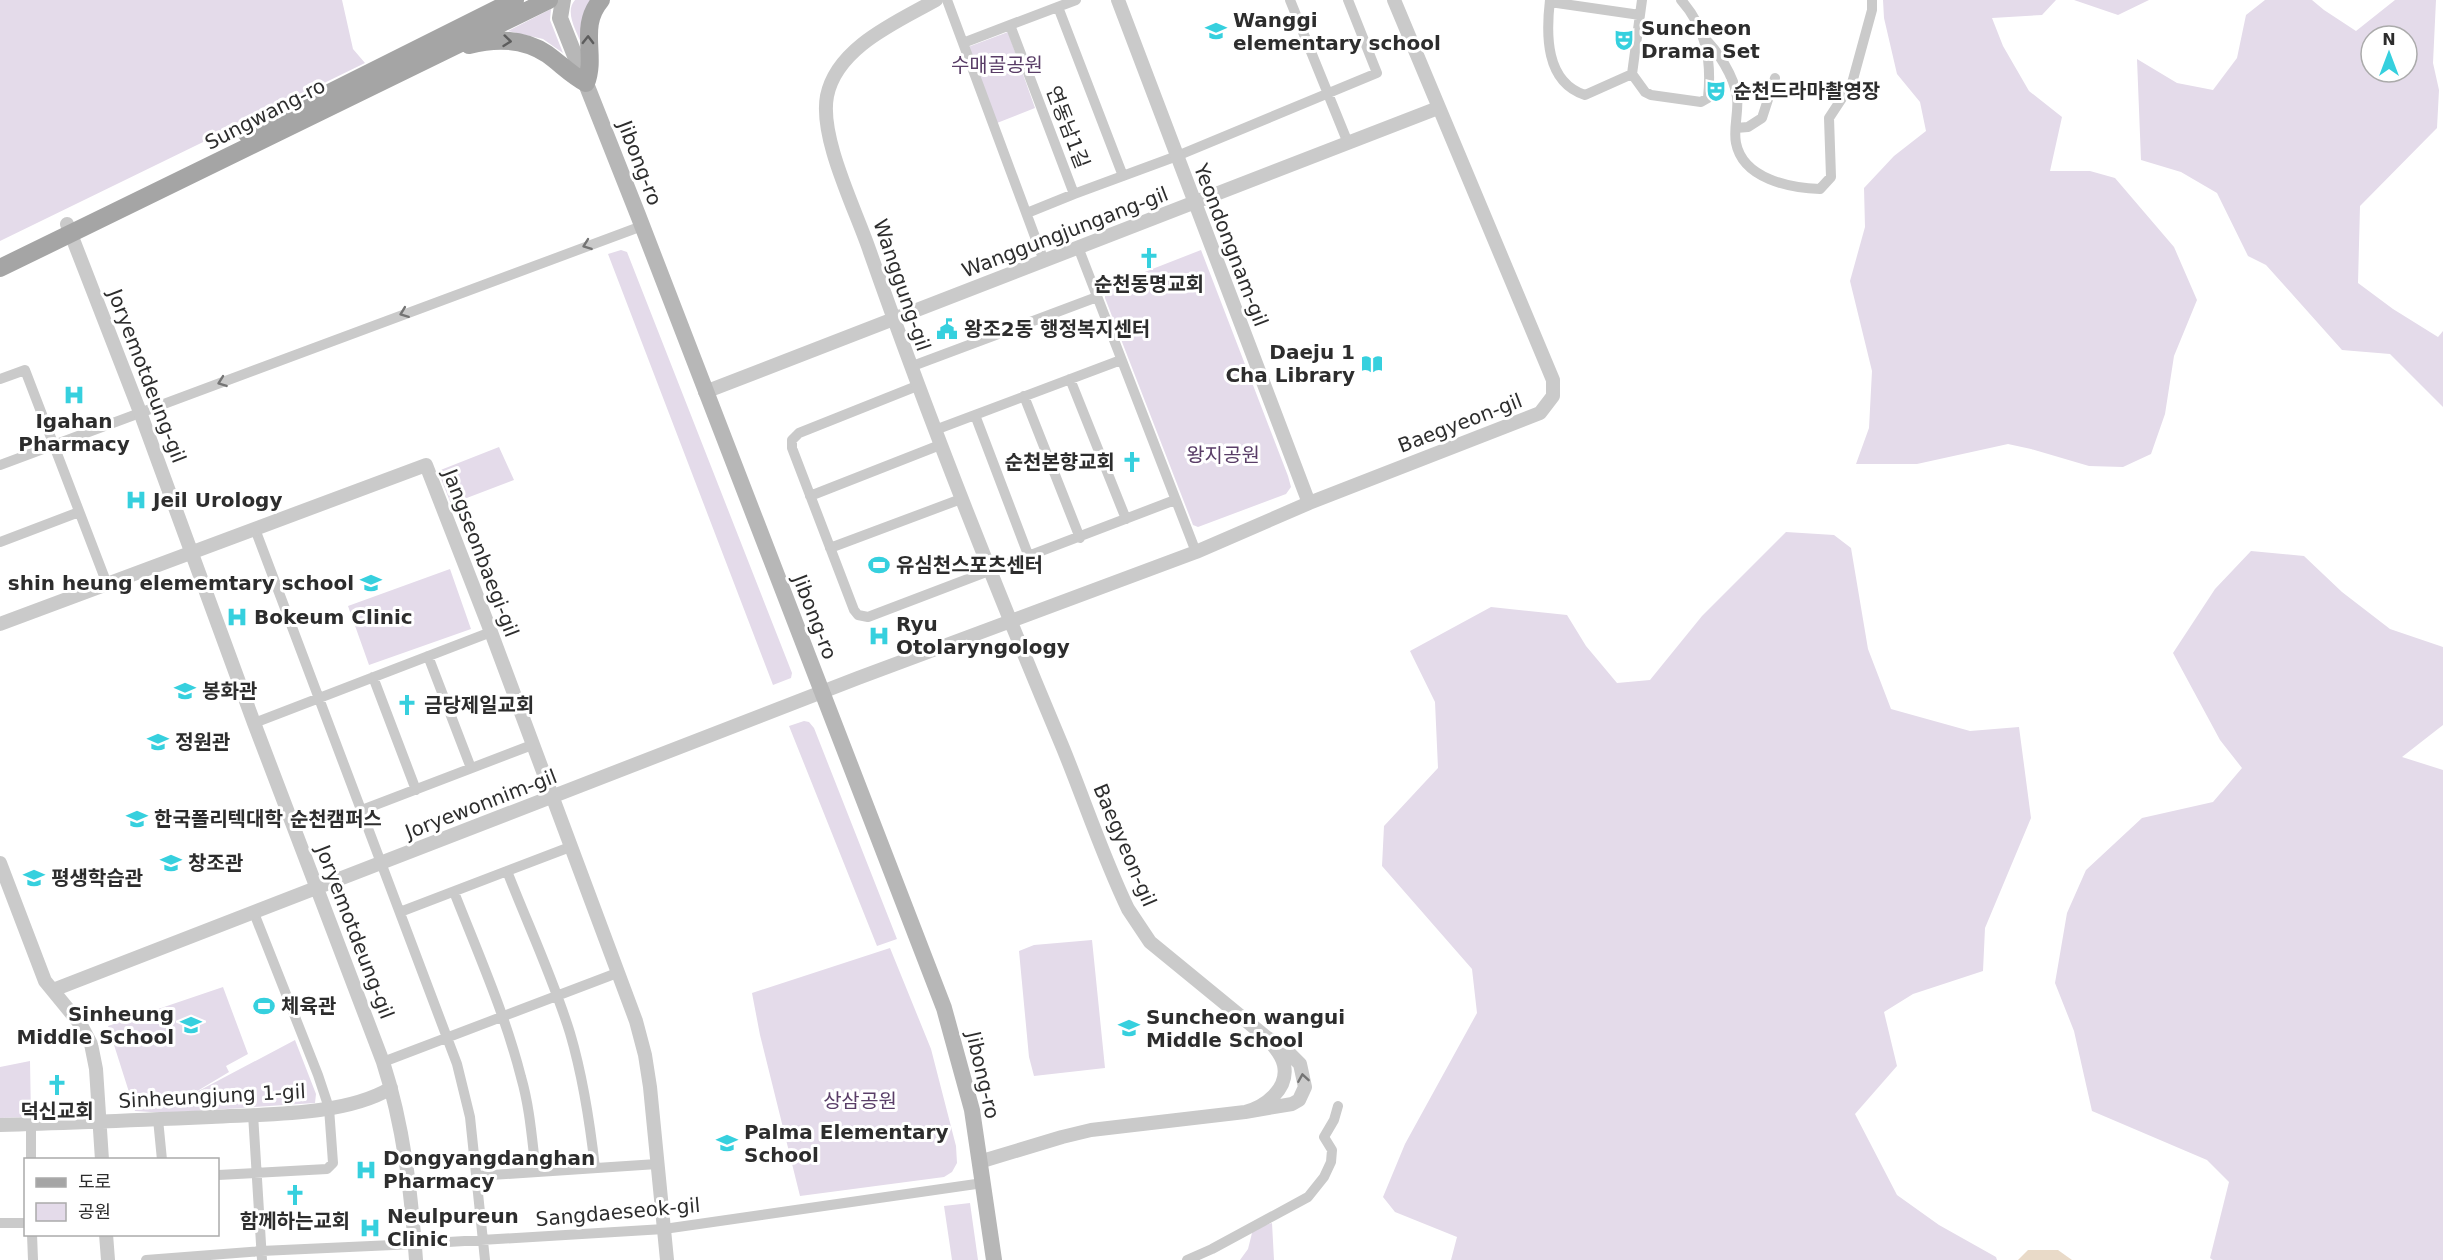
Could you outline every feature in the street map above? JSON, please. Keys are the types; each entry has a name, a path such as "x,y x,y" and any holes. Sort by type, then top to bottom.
{"main road":[{"name":"Sungwang-ro","path":"0,268 69,229 515,0"},
{"name":"Sungwang-ro","path":"0,255 69,229 549,0"},
{"name":"Jibong-ro","path":"562,0 560,18 944,1008 969,1100 994,1260"},
{"path":"449,47 506,39 546,53 573,76 586,83 591,70 587,36 601,0"}],"street":[{"name":"Wanggung-gil","path":"936,0 883,30 853,54 836,76 828,93 827,124 835,156 910,367 1010,623"},
{"path":"947,0 1044,261"},
{"path":"963,43 1076,0"},
{"name":"Yeondongnam-gil","path":"1118,0 1309,503"},
{"path":"1290,0 1348,143"},
{"name":"연동남1길","path":"1010,25 1074,194 1177,156 1377,73 1348,0"},
{"name":"Baegyeon-gil","path":"821,693 1196,552 1309,503 1540,413 1553,396 1553,380 1395,0"},
{"path":"1642,0 1632,74 1645,92 1651,95 1701,102 1708,98 1707,51 1698,22 1681,0"},
{"path":"1703,37 1712,46 1736,91 1738,114 1736,143 1745,162 1760,175 1800,187 1820,189 1831,177 1829,118 1852,83 1872,10 1872,0"},
{"path":"1632,74 1585,95 1575,91 1561,76 1550,56 1547,28 1550,1 1640,15"},
{"name":"연동남1길","path":"1058,7 1123,176"},
{"path":"1736,128 1748,127 1762,118 1775,78"},
{"name":"Wanggungjungang-gil","path":"705,392 1438,108"},
{"path":"1027,213 1074,194"},
{"path":"0,465 642,225"},
{"name":"Joryemotdeung-gil","path":"69,229 140,412 254,723 383,1062 404,1144 416,1260"},
{"path":"1078,247 1196,552"},
{"path":"910,367 1097,297"},
{"path":"935,430 1121,360"},
{"path":"0,379 25,370 107,584"},
{"path":"1070,379 1126,519"},
{"path":"917,386 795,436 792,448 854,610 858,615 864,617 1029,557 1175,500"},
{"path":"1024,396 1080,537"},
{"path":"975,415 1029,557"},
{"path":"810,496 940,445"},
{"name":"Jangseonbaegi-gil","path":"0,624 426,465 491,632 636,1021 645,1055 668,1260"},
{"path":"830,548 961,499"},
{"path":"0,542 80,512"},
{"path":"255,529 448,1037 470,1117 485,1260"},
{"name":"Baegyeon-gil","path":"979,1161 1065,1136 1091,1131 1292,1104 1304,1093 1305,1081 1300,1064 1284,1048 1266,1037 1170,960 1150,942 1139,927 1120,893 1092,818 1010,623"},
{"path":"254,723 491,632"},
{"path":"428,656 471,768"},
{"path":"373,677 416,790"},
{"name":"Joryewonnim-gil","path":"53,990 821,693"},
{"path":"362,810 532,745"},
{"path":"400,912 570,847"},
{"path":"0,863 42,974 81,1025 91,1044 102,1158"},
{"path":"507,871 570,1033 590,1123 595,1168"},
{"path":"454,892 502,1017 522,1079 531,1125 536,1172"},
{"path":"219,1175 330,1168 333,1163 329,1108 254,914"},
{"path":"383,1062 617,973"},
{"name":"Baegyeon-gil","path":"1245,1112 1269,1100 1282,1083 1283,1062 1266,1037"},
{"name":"Sinheungjung 1-gil","path":"0,1125 253,1114 340,1107 376,1097 391,1088"},
{"path":"1187,1260 1308,1197 1324,1177 1331,1162 1332,1150 1324,1137 1334,1120 1338,1106"},
{"path":"253,1114 261,1255"},
{"path":"158,1119 162,1158"},
{"path":"30,1124 31,1158"},
{"path":"476,1176 657,1164"},
{"name":"Sangdaeseok-gil","path":"146,1260 261,1255 664,1229 983,1183"},
{"path":"0,1223 24,1223"},
{"path":"32,1236 33,1260"},
{"path":"106,1236 108,1260"}],"green space":[{"path":"0,0 342,0 353,49 365,63 0,241"},
{"path":"575,0 591,0 583,22 582,45 571,16"},
{"path":"1883,0 2056,0 2042,15 1992,18 2003,46 2029,91 2062,117 2050,171 2090,171 2115,178 2174,247 2197,300 2174,356 2165,414 2151,454 2123,467 2089,466 2008,444 1917,464 1856,464 1869,428 1872,371 1850,281 1865,227 1864,188 1894,156 1926,131 1920,102 1897,74 1884,18"},
{"path":"2074,0 2149,0 2118,15"},
{"path":"2265,0 2312,0 2356,31 2359,29 2359,84 2419,84 2419,24 2365,24 2395,0 2436,0 2433,63 2439,90 2437,128 2360,206 2358,283 2393,309 2438,337 2443,331 2443,407 2390,354 2342,350 2266,265 2248,256 2217,193 2181,172 2141,160 2137,59 2177,83 2213,90 2237,58 2246,15"},
{"path":"551,9 550,20 563,53 543,39 508,31"},
{"name":"수매골공원","path":"1008,32 1035,108 997,123 968,47"},
{"path":"621,250 627,252 792,673 791,678 773,685 608,254"},
{"name":"왕지공원","path":"1201,250 1291,487 1286,494 1198,527 1193,525 1105,298 1105,289"},
{"path":"499,447 514,480 451,504 438,471"},
{"path":"1786,532 1834,535 1851,548 1868,649 1891,709 1970,731 2019,727 2031,818 1985,928 1983,971 1913,994 1884,1012 1897,1066 1855,1114 1897,1195 1939,1225 1996,1257 1997,1260 1451,1260 1457,1237 1395,1212 1383,1197 1405,1144 1477,1013 1472,969 1382,866 1384,826 1438,768 1435,702 1410,651 1491,607 1567,615 1586,646 1617,683 1650,680 1702,616"},
{"path":"2251,551 2304,556 2342,592 2390,629 2443,647 2443,725 2402,757 2443,770 2443,1260 2213,1260 2210,1258 2229,1182 2207,1160 2092,1111 2074,1031 2055,983 2067,913 2086,870 2142,818 2213,802 2242,768 2220,740 2173,653 2215,589"},
{"path":"450,569 471,629 369,665 348,606"},
{"path":"804,721 809,722 814,728 897,939 877,946 789,726"},
{"path":"1092,940 1105,1068 1034,1076 1029,1057 1019,951 1034,945"},
{"name":"상삼공원","path":"890,948 931,1049 956,1146 957,1163 952,1172 944,1177 800,1196 760,1035 752,993"},
{"path":"223,987 248,1054 226,1066 229,1072 189,1096 295,1040 316,1094 315,1103 166,1113 135,1111 108,1026"},
{"path":"30,1061 31,1117 0,1118 0,1067"},
{"path":"970,1203 978,1260 952,1260 944,1206"},
{"path":"1272,1223 1274,1260 1240,1260 1248,1249 1253,1229"}],"shaded area":[{"path":"2028,1250 2058,1250 2072,1260 2018,1260"}],"place":[{"name":"Wanggi elementary school","path":"1216,31"},
{"name":"Suncheon Drama Set","path":"1624,40"},
{"name":"순천드라마촬영장","path":"1716,91"},
{"name":"순천동명교회","path":"1149,258"},
{"name":"왕조2동 행정복지센터","path":"947,329"},
{"name":"Daeju 1 Cha Library","path":"1372,364"},
{"name":"Igahan Pharmacy","path":"74,395"},
{"name":"순천본향교회","path":"1132,462"},
{"name":"Jeil Urology","path":"136,500"},
{"name":"유심천스포츠센터","path":"879,565"},
{"name":"shin heung elememtary school","path":"371,583"},
{"name":"Bokeum Clinic","path":"237,617"},
{"name":"Ryu Otolaryngology","path":"879,636"},
{"name":"봉화관","path":"185,691"},
{"name":"금당제일교회","path":"407,705"},
{"name":"정원관","path":"158,742"},
{"name":"한국폴리텍대학 순천캠퍼스","path":"137,819"},
{"name":"창조관","path":"171,863"},
{"name":"평생학습관","path":"34,878"},
{"name":"체육관","path":"264,1006"},
{"name":"Sinheung Middle School","path":"191,1025"},
{"name":"Suncheon wangui Middle School","path":"1129,1028"},
{"name":"덕신교회","path":"57,1085"},
{"name":"Palma Elementary School","path":"727,1143"},
{"name":"Dongyangdanghan Pharmacy","path":"366,1170"},
{"name":"함께하는교회","path":"295,1195"},
{"name":"Neulpureun Clinic","path":"370,1228"}]}
